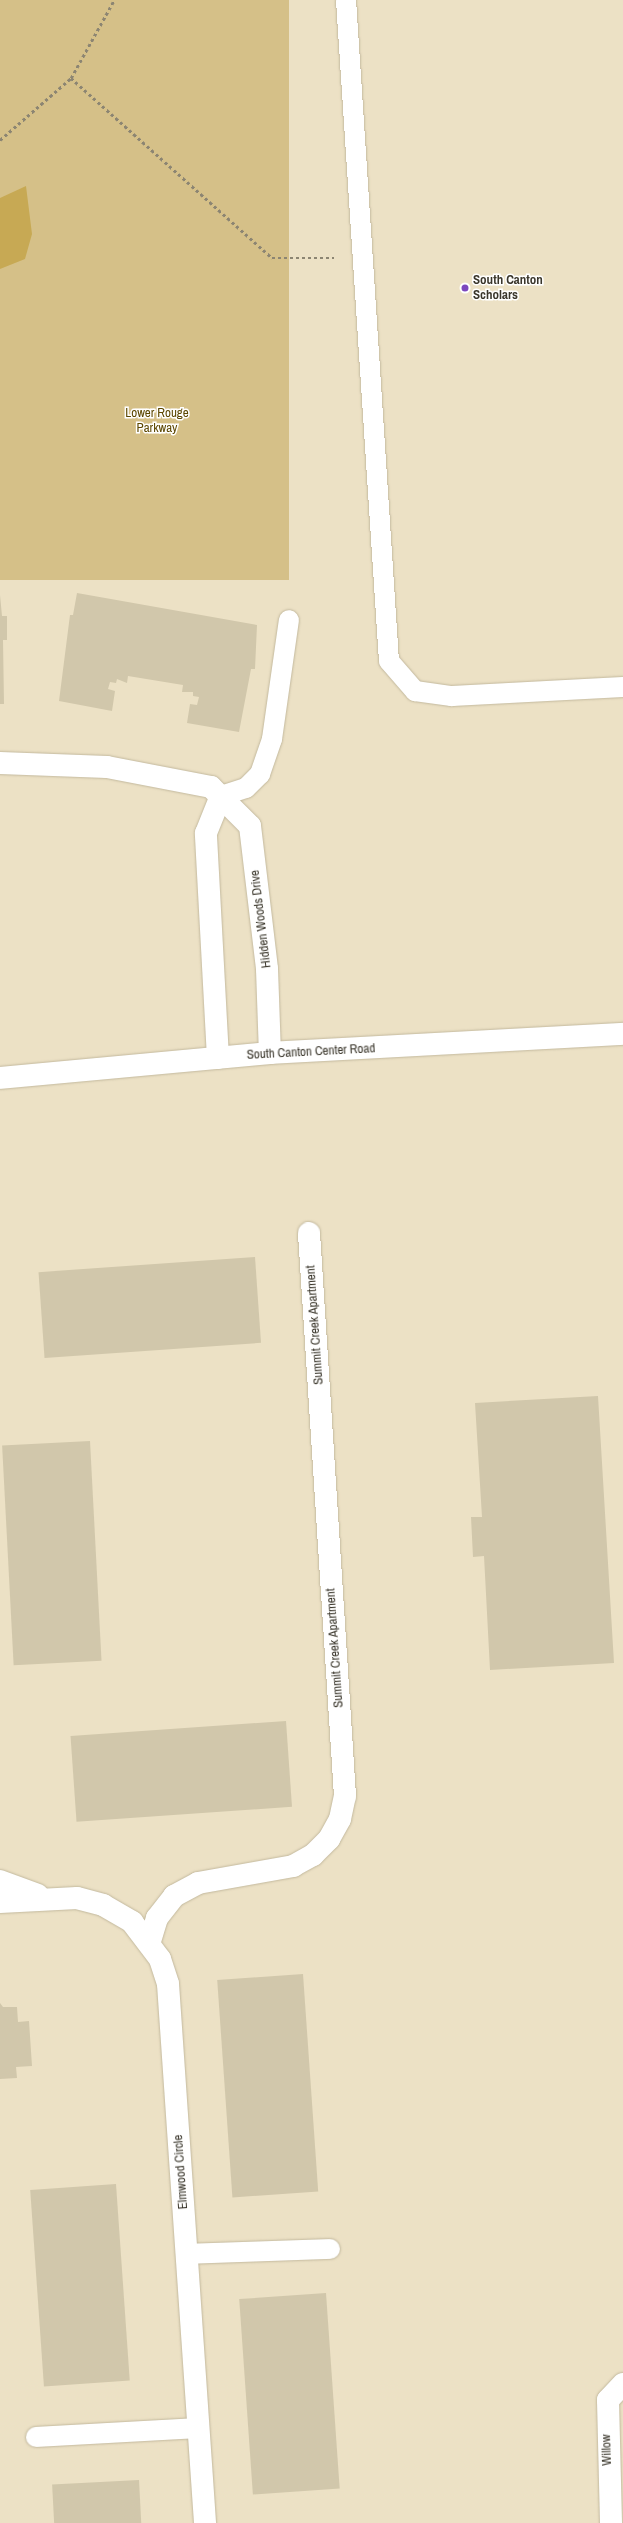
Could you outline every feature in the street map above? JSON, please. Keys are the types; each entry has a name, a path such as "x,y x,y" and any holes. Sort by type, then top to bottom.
{"street":[{"name":"Hidden Woods Drive","path":"0,763 107,767 146,773 210,787 221,796 250,826 267,969 270,1053"},
{"path":"218,1058 206,833 221,796"},
{"name":"South Canton Center Road","path":"0,1078 270,1053 623,1034"},
{"name":"Summit Creek Apartment","path":"150,1942 158,1918 174,1896 198,1883 293,1866 313,1855 329,1839 340,1819 345,1796 309,1233"},
{"name":"Elmwood Circle","path":"0,1881 46,1898"},
{"name":"Elmwood Circle","path":"0,1902 46,1898 77,1898 103,1905 132,1922 150,1942 168,1984 205,2523"},
{"name":"Willow","path":"610,2523 608,2400 623,2384"}],"lane":[{"path":"346,0 365,255 389,661 415,691 452,696 623,687"},
{"path":"221,796 246,788 260,774 272,739 289,620"},
{"path":"186,2254 330,2249"},
{"path":"36,2437 198,2428"}],"path":[{"path":"0,140 71,78 114,0"},
{"path":"71,78 272,258 302,260 365,255"}],"green space":[{"name":"Lower Rouge Parkway","path":"0,0 289,0 289,580 0,580"}],"shaded area":[{"path":"26,186 32,234 25,259 0,269 0,198"}],"building":[{"path":"77,593 257,625 255,669 251,669 239,732 187,723 190,704 197,705 199,697 193,696 193,692 182,692 183,685 128,676 127,683 117,679 116,683 110,682 108,689 115,691 112,711 59,701 70,615 73,615"},
{"path":"0,595 2,616 7,616 7,640 3,640 4,704 0,704"},
{"path":"255,1257 261,1343 45,1358 39,1272"},
{"path":"598,1396 614,1663 490,1670 484,1556 473,1557 471,1517 482,1517 475,1403"},
{"path":"90,1441 102,1661 14,1665 2,1446"},
{"path":"286,1721 292,1807 77,1822 71,1736"},
{"path":"303,1974 318,2191 232,2197 217,1980"},
{"path":"0,2003 3,2007 17,2007 18,2022 29,2021 32,2066 16,2067 17,2078 0,2079"},
{"path":"116,2184 130,2381 44,2387 30,2190"},
{"path":"326,2293 340,2489 253,2495 239,2299"},
{"path":"139,2480 141,2523 54,2523 52,2485"}],"place":[{"name":"South Canton Scholars","path":"465,288"}]}
